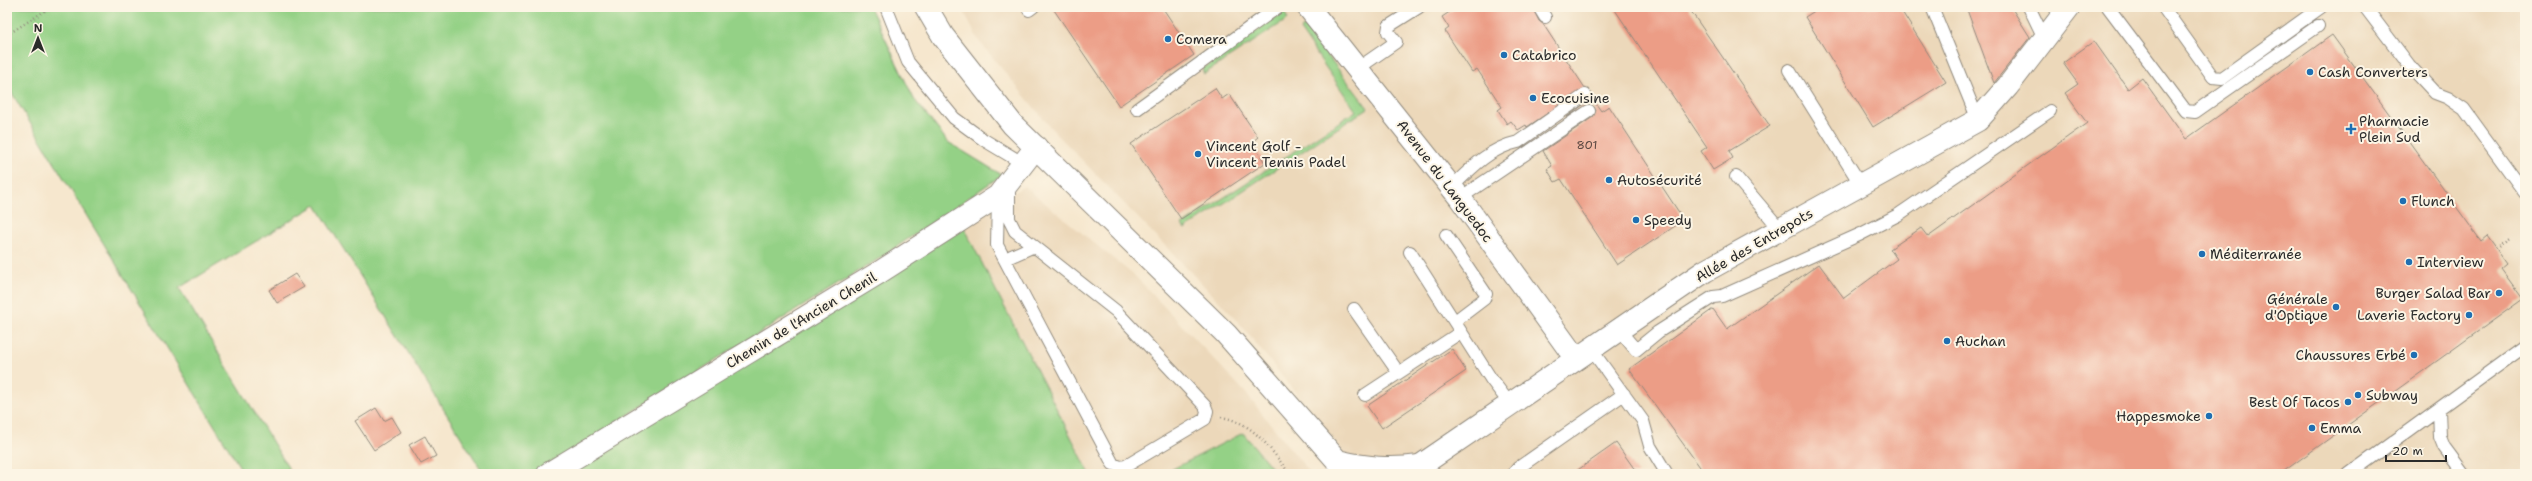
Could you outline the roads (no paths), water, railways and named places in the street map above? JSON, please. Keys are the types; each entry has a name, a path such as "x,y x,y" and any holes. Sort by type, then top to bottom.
{"street":[{"path":"926,7 943,36 981,88 1013,125 1030,156 1226,334 1343,468 1416,470"},
{"name":"Avenue du Languedoc","path":"1308,7 1583,354"},
{"name":"Allée des Entrepots","path":"1416,470 1705,271 1978,120 2045,40 2069,7"},
{"name":"Chemin de l'Ancien Chenil","path":"548,474 880,272 1003,190 1030,156"}],"lane":[{"path":"886,7 908,62 954,118 984,140 1030,156"},
{"path":"1137,109 1278,7"},
{"path":"1357,69 1396,42 1388,32 1389,26 1419,7"},
{"path":"1932,7 1978,120"},
{"path":"2029,7 2045,40"},
{"path":"2108,7 2186,111 2195,112 2318,26"},
{"path":"2163,7 2212,78 2222,78 2321,7"},
{"path":"2364,7 2409,65 2435,93 2448,98 2464,109 2525,192"},
{"path":"1789,70 1861,185"},
{"path":"1456,193 1481,159 1508,144 1518,142 1585,94"},
{"path":"1456,193 1589,111"},
{"path":"1619,330 1636,350 1658,332 1713,297 1722,296 1812,256 1898,215 2050,111"},
{"path":"1736,177 1780,229"},
{"path":"1003,190 1010,224 1015,231 1116,311 1205,406 1207,415 1205,419 1126,466 1121,467 1113,464 996,240 1003,190"},
{"path":"1446,235 1486,294 1484,299 1454,321"},
{"path":"1005,259 1034,246"},
{"path":"1410,252 1491,379 1510,404"},
{"path":"1354,309 1398,372"},
{"path":"1365,395 1461,332"},
{"path":"2349,474 2525,346"},
{"path":"1583,354 1624,394 1643,421 1650,446 1667,474"},
{"path":"1513,474 1518,468 1624,394"},
{"path":"2439,409 2440,437 2464,474"}],"place":[{"name":"Comera","path":"1168,39"},
{"name":"Catabrico","path":"1504,55"},
{"name":"Cash Converters","path":"2310,72"},
{"name":"Ecocuisine","path":"1533,98"},
{"name":"Pharmacie Plein Sud","path":"2351,129"},
{"name":"Vincent Golf - Vincent Tennis Padel","path":"1198,154"},
{"name":"Autosécurité","path":"1609,180"},
{"name":"Flunch","path":"2403,201"},
{"name":"Speedy","path":"1636,220"},
{"name":"Méditerranée","path":"2202,254"},
{"name":"Interview","path":"2409,262"},
{"name":"Burger Salad Bar","path":"2499,293"},
{"name":"Générale d'Optique","path":"2336,307"},
{"name":"Laverie Factory","path":"2469,315"},
{"name":"Auchan","path":"1947,341"},
{"name":"Chaussures Erbé","path":"2414,355"},
{"name":"Subway","path":"2358,395"},
{"name":"Best Of Tacos","path":"2348,402"},
{"name":"Happesmoke","path":"2209,416"},
{"name":"Emma","path":"2312,428"}]}
